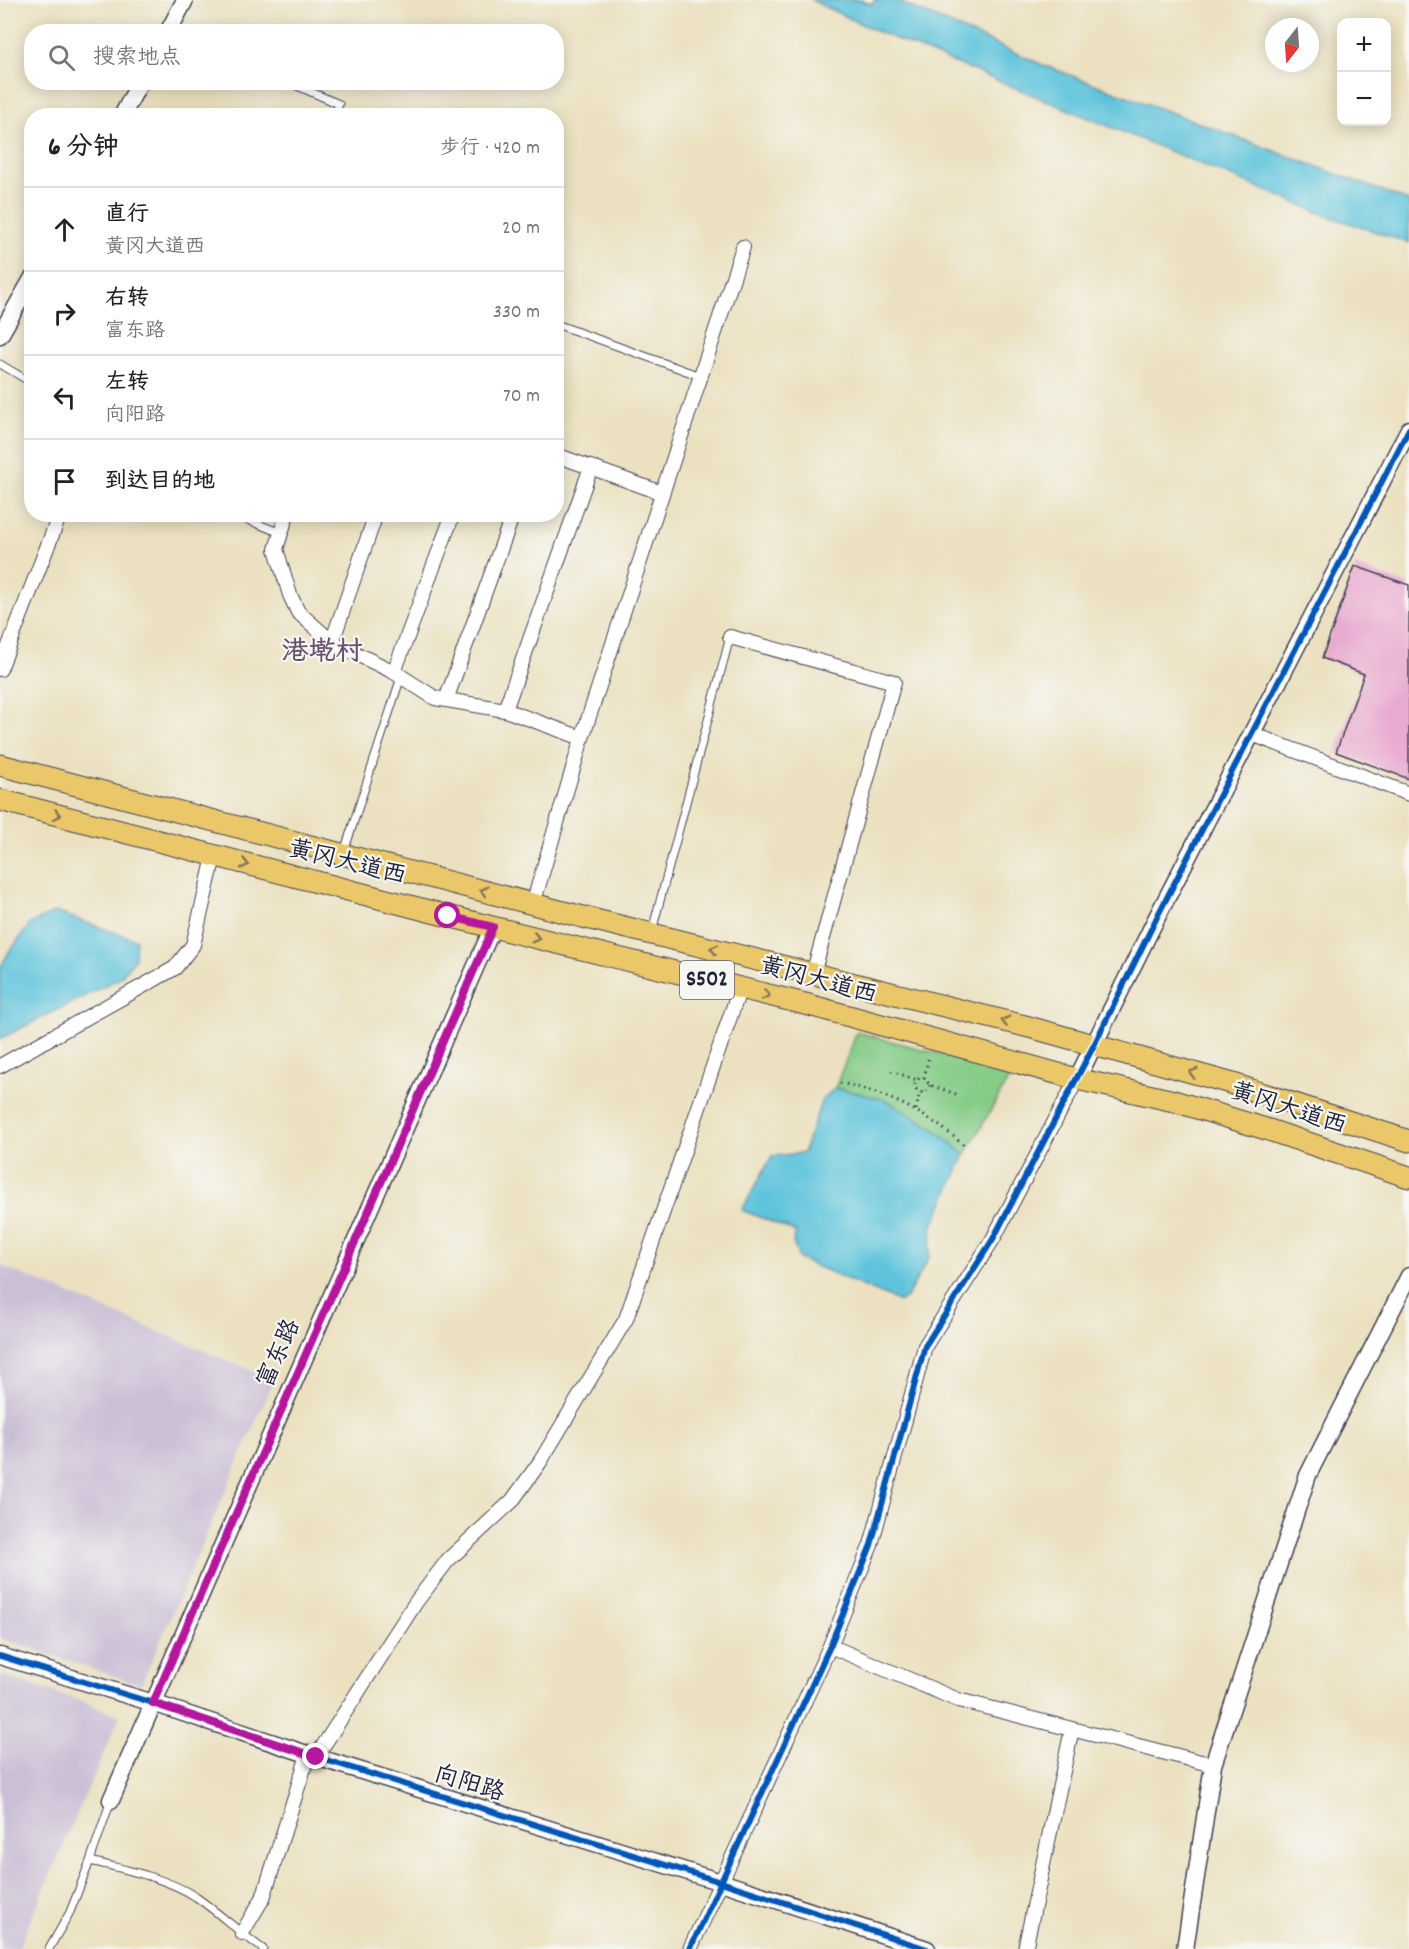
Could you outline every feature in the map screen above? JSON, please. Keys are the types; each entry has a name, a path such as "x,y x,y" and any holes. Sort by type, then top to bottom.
{"main road":[{"name":"黄冈大道西","path":"0,765 533,904 1029,1027 1230,1083 1409,1141"},
{"name":"黄冈大道西","path":"0,800 740,988 1077,1079 1174,1101 1409,1177"}],"street":[{"path":"172,24 185,0"},
{"path":"126,108 136,90"},
{"path":"533,904 582,738 743,247"},
{"path":"0,335 24,293"},
{"path":"690,1949 830,1646 871,1545 924,1346 993,1239 1409,429"},
{"path":"564,458 662,494"},
{"path":"505,710 591,467"},
{"path":"0,669 57,522"},
{"path":"284,522 276,549 290,595 298,612 332,642 398,674 435,698 505,710 582,738"},
{"path":"332,642 373,522"},
{"path":"398,674 450,522"},
{"path":"446,700 510,522"},
{"path":"730,637 894,682 813,974"},
{"path":"1252,734 1409,794"},
{"path":"0,1066 175,968 193,945 214,856"},
{"name":"富东路","path":"111,1800 493,927"},
{"path":"242,1933 263,1898 312,1756 416,1602 448,1560 512,1501 540,1462 626,1319 740,988"},
{"path":"1185,1949 1213,1765 1308,1475 1409,1276"},
{"path":"830,1646 958,1700 1213,1765"},
{"name":"向阳路","path":"0,1656 153,1703 312,1756 721,1881 927,1949"},
{"path":"1025,1949 1072,1729"}],"lane":[{"path":"307,90 339,104 337,108"},
{"path":"564,327 700,376"},
{"path":"0,364 24,379"},
{"path":"253,522 281,533"},
{"path":"651,933 730,637"},
{"path":"343,854 398,674"},
{"path":"49,1949 70,1912 111,1800"},
{"path":"90,1861 122,1868 195,1896 263,1949"}],"path":[{"path":"924,1078 931,1052"},
{"path":"891,1071 917,1080 924,1078"},
{"path":"924,1078 930,1085 956,1094"},
{"path":"917,1080 915,1087 920,1092"},
{"path":"840,1083 867,1089 916,1110 966,1147"},
{"path":"920,1092 927,1091 930,1085"},
{"path":"916,1110 920,1092"}],"shaded area":[{"path":"0,1265 274,1380 141,1685 0,1638"},
{"path":"0,1675 82,1701 120,1716 18,1949 0,1949"}],"green space":[{"path":"857,1032 1003,1071 1010,1077 965,1155 934,1129 859,1093 835,1088"}],"water":[{"path":"811,0 861,0 871,4 875,0 895,0 1043,65 1409,201 1409,243 1325,215 874,30"},
{"path":"56,912 136,940 135,958 120,978 0,1039 0,969 7,955 31,923"},
{"path":"835,1088 886,1100 934,1129 965,1155 933,1225 929,1258 906,1298 900,1302 799,1259 793,1242 796,1232 742,1210 772,1156 803,1153 822,1100"}],"building":[{"path":"1355,566 1409,585 1409,779 1336,752 1364,674 1322,658"}],"cycle path":[{"path":"690,1949 830,1646 871,1545 925,1346 993,1239 1409,429"},
{"path":"0,1656 153,1703 316,1757 721,1882 927,1949"}],"district":[{"name":"港墘村","path":"322,653"}],"route":[{"path":"316,1757 153,1703 493,927 448,916"}]}
